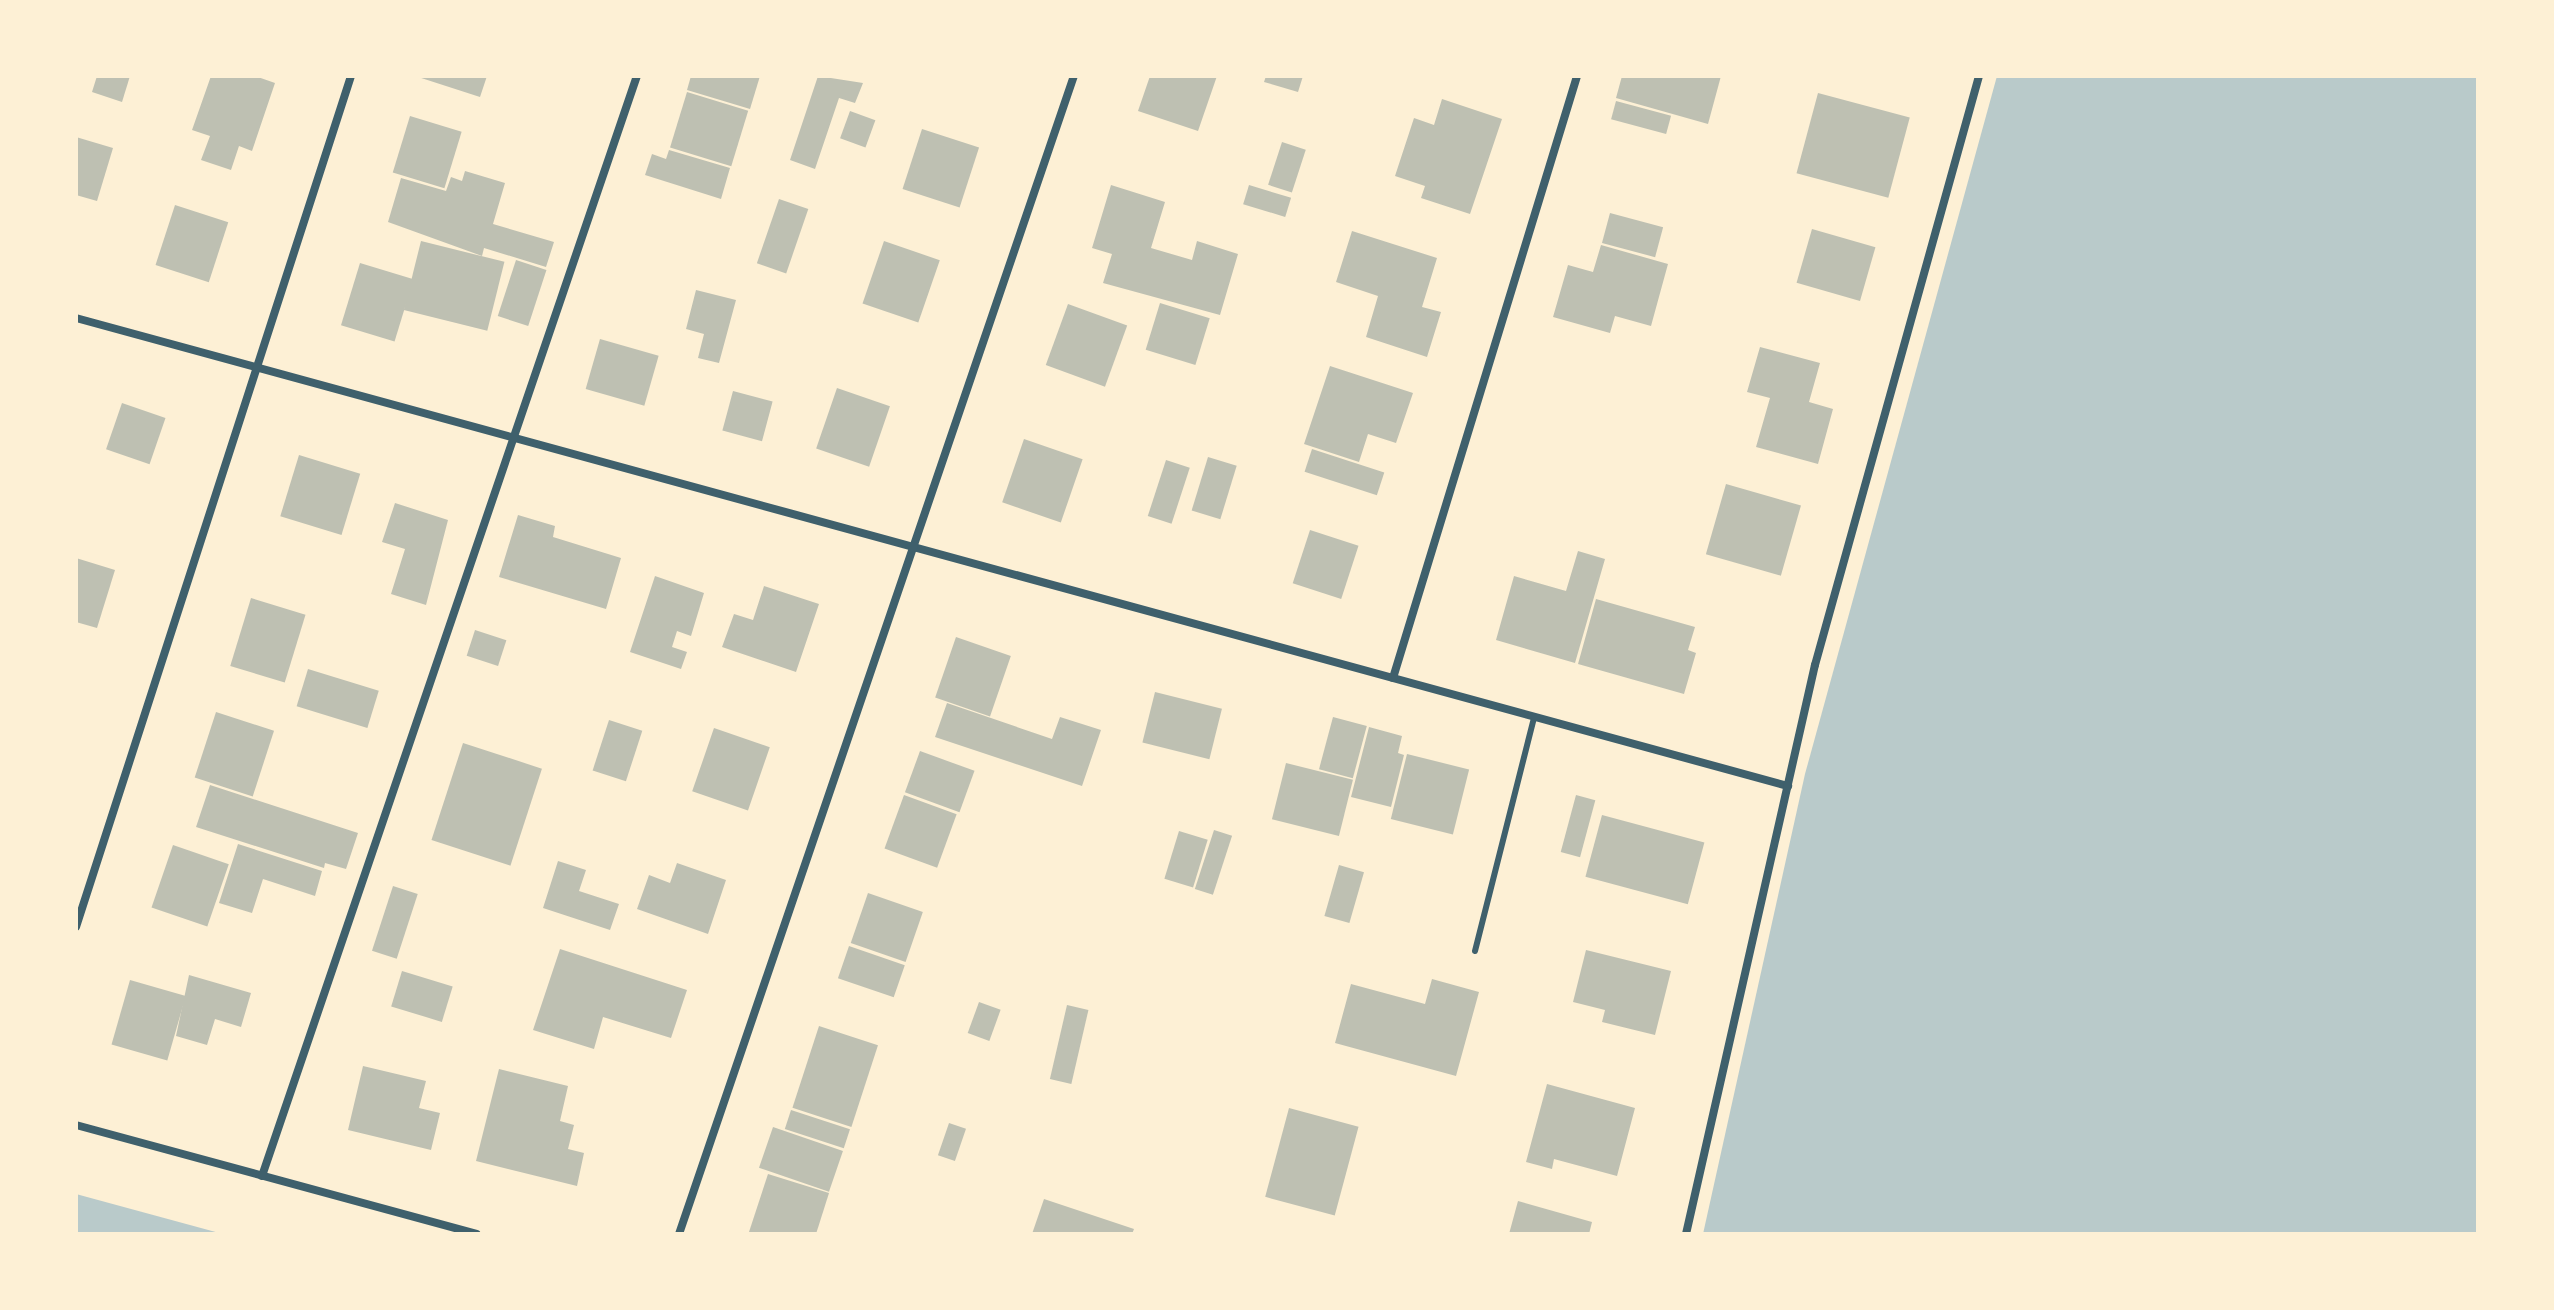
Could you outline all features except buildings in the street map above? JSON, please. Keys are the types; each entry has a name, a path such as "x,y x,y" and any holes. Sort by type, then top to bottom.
{"street":[{"path":"76,927 260,369 351,76"},
{"path":"262,1176 637,76"},
{"path":"679,1234 1074,76"},
{"path":"1393,678 1577,76"},
{"path":"1686,1234 1815,665 1979,76"},
{"path":"76,318 1788,786"},
{"path":"76,1125 476,1234"}],"lane":[{"path":"1475,951 1534,717"}],"shaded area":[{"path":"1997,76 2478,76 2478,1234 1703,1234 1805,774"},
{"path":"76,1194 223,1234 76,1234"}]}
